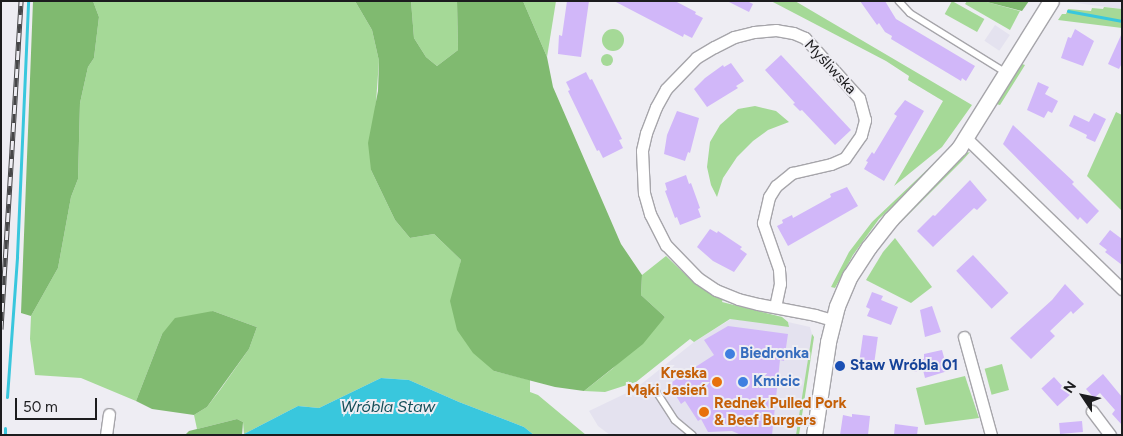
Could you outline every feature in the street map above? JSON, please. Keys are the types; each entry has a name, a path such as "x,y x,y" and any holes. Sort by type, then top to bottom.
{"street":[{"path":"814,435 833,320 845,287 869,247 891,219 950,159 966,138 1051,1"},
{"name":"Myśliwska","path":"775,307 780,284 779,269 763,222 769,197 776,186 792,173 831,164 845,158 861,136 865,120 859,98 804,38 793,32 776,30 754,32 734,37 696,58 666,89 646,129 642,152 644,193 650,214 666,245 688,269 716,290 738,299 833,320"},
{"path":"966,138 1122,289"},
{"path":"964,337 991,435"},
{"path":"1092,411 1110,435"},
{"path":"106,435 110,414"}],"lane":[{"path":"899,1 910,12 1006,73"},
{"path":"655,390 675,420 693,435"}],"shaded area":[{"path":"1122,1 1122,9 1069,2"},
{"path":"995,25 1010,35 999,51 984,41"},
{"path":"731,319 789,325 788,322 810,327 812,334 797,435 610,435 598,426 589,411 635,389 694,342"}],"green space":[{"path":"33,1 93,1 99,17 94,58 88,67 80,103 78,179 71,197 58,268 31,316 21,313"},
{"path":"93,1 355,1 372,30 379,61 371,170 395,220 410,238 434,234 461,260 458,274 494,371 530,380 530,392 538,395 586,435 534,435 524,427 409,380 381,378 319,408 298,406 244,434 243,422 237,419 197,429 194,415 207,407 220,390 249,349 257,327 213,311 162,334 136,401 81,378 35,375 30,339 31,316 58,268 71,197 78,179 80,103 88,67 94,58 99,17"},
{"path":"355,1 411,1 414,38 426,57 437,66 458,50 457,1 523,1 547,57 553,87 621,244 642,275 641,295 665,317 643,344 584,391 555,387 494,371 473,353 457,330 450,301 461,260 434,234 410,238 395,220 371,170 368,143 378,91 379,61 372,30"},
{"path":"411,1 457,1 458,50 437,66 426,57 414,38"},
{"path":"523,1 556,1 547,57"},
{"path":"771,1 795,1 972,105 942,147 894,186 943,101 908,80 909,76 886,61"},
{"path":"952,1 984,19 977,32 945,14"},
{"path":"967,1 983,1 1020,11 1010,30 965,4"},
{"path":"983,1 1029,1 1022,11"},
{"path":"1104,7 1122,9 1122,28 1058,20 1062,14 1066,14 1068,9 1091,11 1092,8 1103,9"},
{"path":"613,29 621,32 624,40 621,48 613,51 605,48 602,40 605,32"},
{"path":"605,54 609,54 613,60 609,66 605,66 601,62 601,58"},
{"path":"1019,63 1025,65 1000,105 996,104 989,116 987,115"},
{"path":"755,106 776,111 789,122 768,130 753,141 737,157 723,178 717,197 711,185 707,167 710,142 720,125 738,109"},
{"path":"1116,112 1122,115 1122,216 1121,210 1087,176"},
{"path":"953,145 879,219 853,255 835,288 831,287 849,252 872,222"},
{"path":"970,152 962,161 886,237 963,154"},
{"path":"895,238 932,287 911,303 866,280 883,252"},
{"path":"666,256 689,278 723,299 722,302 782,317 788,322 789,327 730,319 694,342 690,339 636,382 605,392 584,391 612,369 665,317 641,295 642,275"},
{"path":"213,311 257,327 249,349 207,407 194,415 152,409 136,401 162,334 175,318"},
{"path":"812,334 814,337 799,435 796,435"},
{"path":"1002,364 1009,390 992,395 985,369"},
{"path":"965,376 979,418 925,425 916,388"},
{"path":"237,419 243,422 242,435 185,435 189,431"}],"water":[{"name":"Wróbla Staw","path":"381,378 409,380 524,427 534,435 242,435 298,406 319,408"}],"building":[{"path":"567,1 589,1 581,57 558,54 559,35 562,36"},
{"path":"614,1 675,1 703,18 692,38 684,34 683,37"},
{"path":"727,1 747,1 753,4 749,12"},
{"path":"860,1 885,1 896,19 975,66 966,81 962,78 961,81 891,39 892,36 885,32 879,23 877,25"},
{"path":"1075,29 1094,41 1083,66 1061,58 1068,37 1071,38"},
{"path":"1122,33 1122,63 1119,69 1108,64"},
{"path":"781,55 851,130 835,145 802,110 800,111 793,104 795,103 765,70"},
{"path":"731,63 744,81 736,86 738,88 707,107 694,89 723,65 724,67"},
{"path":"586,72 590,80 592,79 622,139 619,140 623,148 603,158 599,150 597,151 568,91 570,90 566,82"},
{"path":"1038,82 1049,87 1045,94 1058,101 1052,113 1048,111 1044,118 1027,110"},
{"path":"905,100 924,111 884,181 864,169 868,162 866,161 872,152 874,154 897,116 894,114"},
{"path":"677,111 699,118 690,153 688,152 685,161 664,154 667,135"},
{"path":"1094,113 1106,119 1095,142 1086,138 1087,135 1069,126 1074,115 1089,122"},
{"path":"1013,125 1074,182 1072,184 1099,211 1087,224 1080,217 1078,220 1003,144"},
{"path":"686,175 700,208 698,209 701,217 680,225 677,217 675,218 665,191 667,190 665,183"},
{"path":"970,180 987,200 977,210 974,208 933,247 917,231 933,215 935,216"},
{"path":"847,187 858,206 788,246 777,226 783,223 782,220 792,215 793,218 831,197 830,194"},
{"path":"710,229 717,233 718,231 742,247 740,249 747,254 734,272 713,261 697,247"},
{"path":"1110,230 1122,239 1122,265 1105,252 1107,250 1099,244"},
{"path":"973,255 1008,293 992,309 956,271"},
{"path":"1065,284 1084,304 1073,314 1071,311 1050,331 1055,336 1031,359 1010,338 1052,300"},
{"path":"872,292 883,296 881,300 898,307 891,325 867,316 870,309 866,307"},
{"path":"932,306 941,332 925,337 920,310"},
{"path":"728,326 788,334 784,361 780,360 772,435 741,435 732,431 708,432 701,419 698,421 685,401 681,404 669,384 714,355 704,340"},
{"path":"863,335 878,337 874,363 859,361"},
{"path":"942,350 945,361 949,360 951,370 925,378 923,370 914,372 912,362 924,359 924,354"},
{"path":"1103,374 1122,397 1122,425 1112,414 1115,410 1100,393 1094,398 1086,389"},
{"path":"1054,377 1070,395 1057,406 1041,388"},
{"path":"852,414 870,416 868,435 840,435 843,415 852,417"},
{"path":"1082,421 1083,432 1060,434 1059,423"},
{"path":"895,424 918,427 917,435 894,435"}],"waterway":[{"path":"7,397 17,256 28,1"},
{"path":"1068,11 1122,21"},
{"path":"5,428 5,435"}],"railway":[{"path":"1,329 21,1"}],"place":[{"name":"Biedronka","path":"730,354"},
{"name":"Staw Wróbla 01","path":"840,366"},
{"name":"Kreska Mąki Jasień","path":"717,382"},
{"name":"Kmicic","path":"743,382"},
{"name":"Rednek Pulled Pork & Beef Burgers","path":"704,412"}]}
